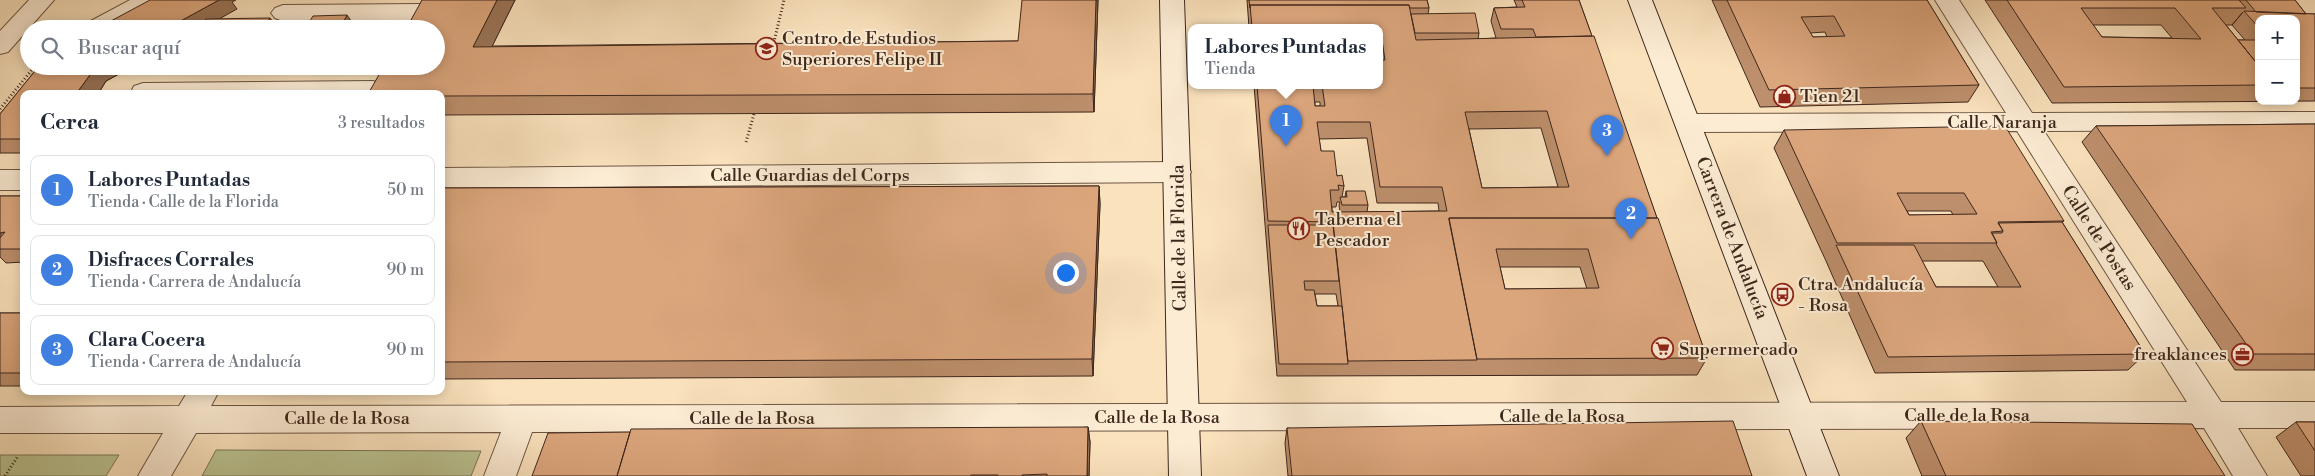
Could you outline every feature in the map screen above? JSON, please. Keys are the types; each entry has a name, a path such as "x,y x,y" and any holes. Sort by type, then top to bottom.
{"street":[{"path":"24,20 42,0"},
{"path":"111,20 148,0"},
{"name":"Calle de la Florida","path":"1172,0 1185,476"},
{"name":"Carrera de Andalucía","path":"1640,0 1823,476"},
{"name":"Calle de Postas","path":"1947,0 2251,476"},
{"path":"283,13 420,13"},
{"path":"2,44 20,24"},
{"path":"2,44 20,42"},
{"path":"221,90 376,86"},
{"name":"Calle Naranja","path":"1688,123 2315,122"},
{"name":"Calle Guardias del Corps","path":"445,178 1178,172"},
{"path":"0,180 20,180"},
{"path":"154,476 202,395"},
{"name":"Calle de la Rosa","path":"0,420 189,418 2315,415"},
{"path":"500,476 522,418"}],"path":[{"path":"771,53 784,0"},
{"path":"0,108 28,75"},
{"path":"745,147 754,114"},
{"path":"4,476 22,450"}],"green space":[{"path":"216,450 481,451 471,476 202,476"},
{"path":"0,455 119,455 106,476 0,476"}],"building":[{"path":"150,0 219,0 182,20 113,20"},
{"path":"422,0 497,0 473,47 1018,41 1022,0 1096,0 1093,94 445,96 445,90 370,90 379,75 445,75 445,20 411,20"},
{"path":"1249,0 1427,0 1429,8 1410,8 1409,5 1250,5 1250,8"},
{"path":"1522,0 1579,0 1592,36 1536,37 1533,29 1501,29 1494,8 1525,7"},
{"path":"1727,0 1927,0 1979,85 1769,90","holes":["1834,16 1845,36 1813,37 1801,17"]},
{"path":"2007,0 2239,0 2246,8 2212,8 2255,61 2255,85 2064,87","holes":["2081,8 2175,8 2201,39 2102,37"]},
{"path":"2246,0 2295,0 2306,14 2256,12"},
{"path":"1250,5 1409,5 1416,40 1594,36 1657,218 1449,218 1477,360 1348,361 1333,222 1268,221 1257,89 1313,89 1315,106 1325,106 1323,89 1383,89 1383,60 1385,60 1383,24 1252,24","holes":["1547,111 1569,187 1482,188 1465,112","1317,122 1370,122 1380,187 1442,187 1447,211 1332,212 1330,190 1339,190 1338,185 1344,186 1342,175 1337,176 1334,151 1321,151"]},
{"path":"2244,11 2315,14 2315,88 2300,88 2300,15 2255,15 2255,23"},
{"path":"1475,13 1479,33 1415,33 1411,14"},
{"path":"347,15 344,20 310,20 313,16"},
{"path":"270,18 269,20 205,20 206,19"},
{"path":"2238,40 2255,40 2255,61"},
{"path":"32,75 90,75 79,90 20,90 20,139 0,139 0,114"},
{"path":"2315,124 2315,354 2253,354 2096,126"},
{"path":"2005,126 2064,221 1998,222 2003,231 1991,232 1997,243 1837,243 1784,130","holes":["1897,193 1964,193 1977,214 1909,215"]},
{"path":"1099,186 1092,359 445,362 445,188"},
{"path":"1346,191 1365,191 1368,205 1342,205 1340,197 1347,197"},
{"path":"0,196 20,196 20,249 0,249 0,238 5,232 0,233"},
{"path":"1449,218 1658,218 1707,358 1477,359","holes":["1496,249 1588,249 1599,288 1505,289"]},
{"path":"2062,222 2145,354 1888,357 1836,245 1914,245 1936,287 2021,287 1996,244 1992,233 2002,233 2003,231 1998,223"},
{"path":"1268,225 1333,225 1339,281 1304,281 1305,290 1314,290 1317,306 1342,306 1348,364 1279,364"},
{"path":"0,313 20,313 20,373 0,373"},
{"path":"1733,421 1752,476 1292,476 1287,428"},
{"path":"1921,421 2192,424 2225,476 1946,476"},
{"path":"2296,422 2315,422 2315,451"},
{"path":"1088,427 1087,476 1047,476 1047,474 1022,476 617,476 631,429"},
{"path":"630,432 617,476 532,476 548,433"}],"place":[{"name":"Centro de Estudios Superiores Felipe II","path":"766,48"},
{"name":"Tien 21","path":"1784,96"},
{"name":"Labores Puntadas","path":"1286,146"},
{"name":"Clara Cocera","path":"1607,156"},
{"name":"Taberna el Pescador","path":"1299,229"},
{"name":"Disfraces Corrales","path":"1631,239"},
{"name":"Ctra. Andalucía - Rosa","path":"1782,294"},
{"name":"Supermercado","path":"1663,349"},
{"name":"freaklances","path":"2243,354"}]}
